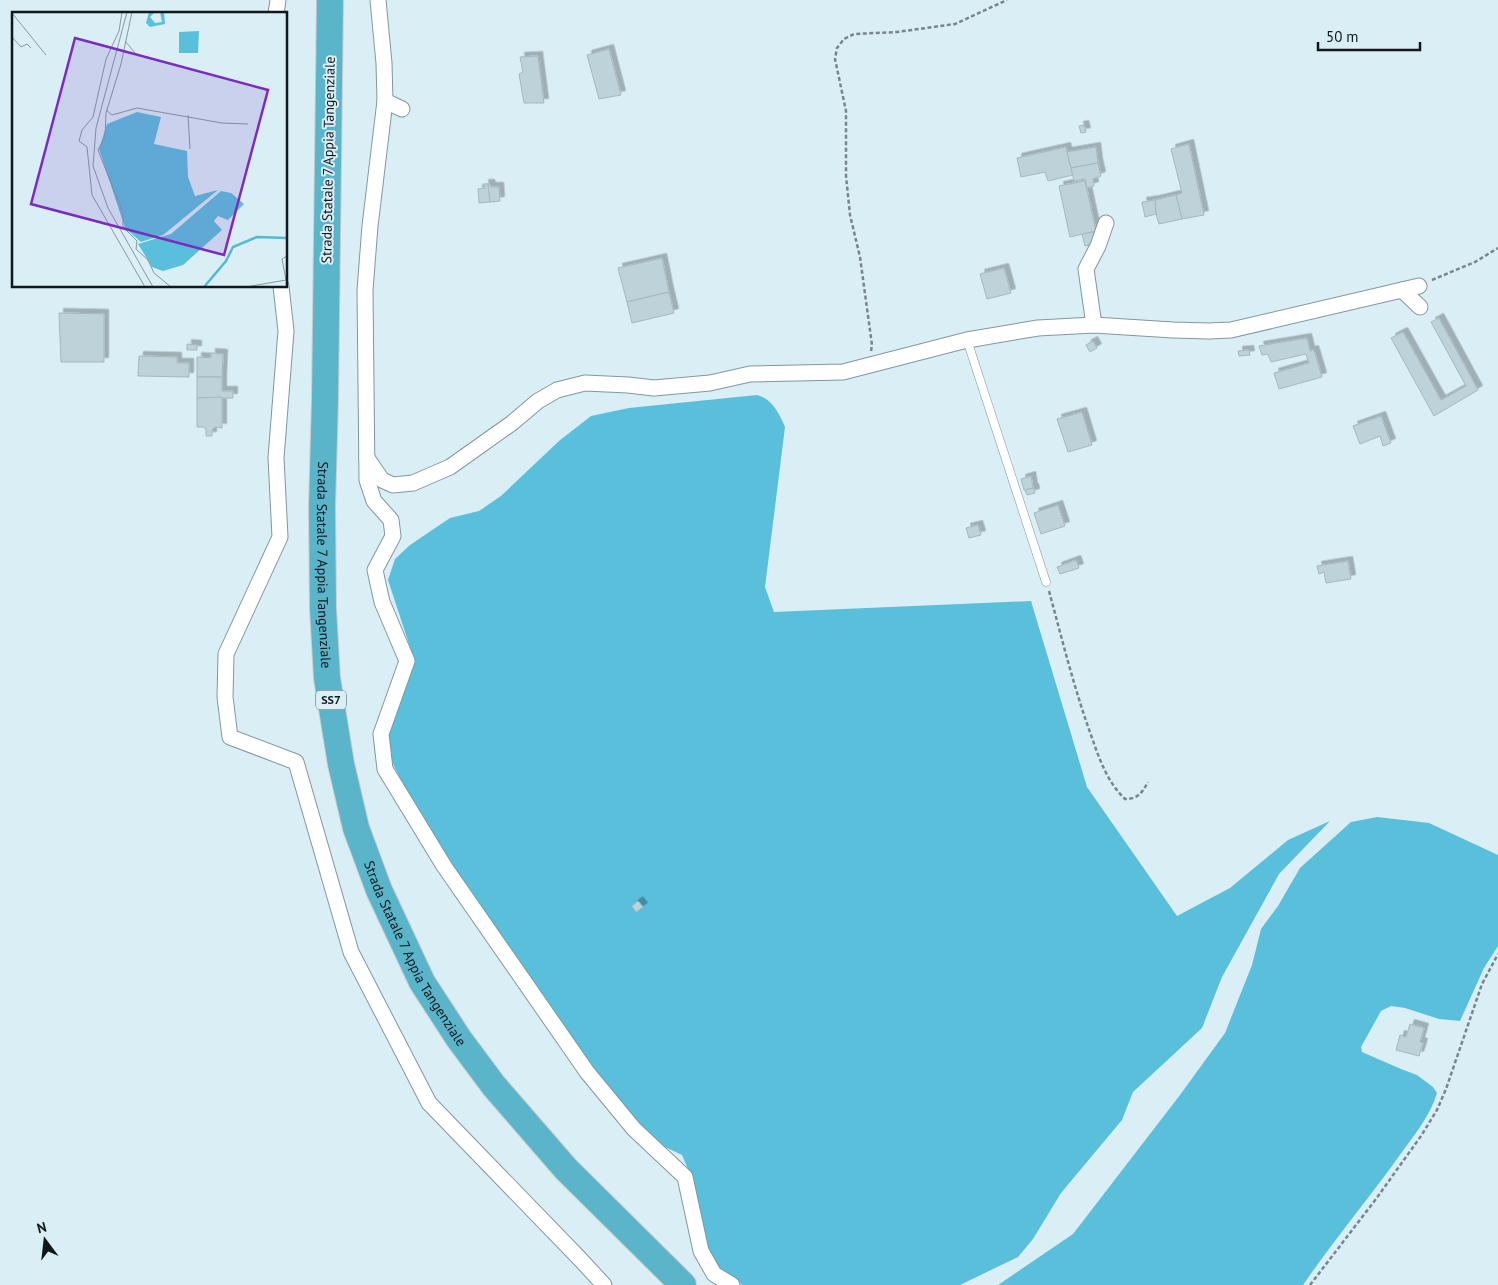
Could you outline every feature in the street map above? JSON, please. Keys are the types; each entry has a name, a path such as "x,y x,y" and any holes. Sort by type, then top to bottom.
{"highway":[{"name":"Strada Statale 7 Appia Tangenziale","path":"330,0 322,507 323,609 328,678 341,764 356,828 379,890 422,982 459,1039 494,1086 566,1169 683,1285"}],"street":[{"path":"378,0 384,63 385,101 370,226 365,290 366,458 367,480 374,501 391,520 393,536 375,570 382,602 408,661 381,734 384,769 444,866 587,1072 634,1128 686,1177 701,1251 714,1274 732,1285"},
{"path":"385,101 402,110"},
{"path":"1094,326 1086,269 1098,246 1106,223"},
{"path":"366,458 382,480 393,485 413,483 450,467 512,423 538,401 557,390 585,383 654,388 710,384 750,374 843,372 967,340 986,332 1094,326 1173,330 1232,330 1419,286"},
{"path":"281,288 286,331 278,363 276,458 280,537 226,654 225,697 230,737 296,762 352,952 429,1104 604,1285"},
{"path":"1402,290 1420,307"}],"lane":[{"path":"967,340 1046,582"}],"path":[{"path":"869,366 872,345 860,256 850,215 847,186 846,111 835,59 837,48 844,39 854,34 897,32 955,24 1007,0"},
{"path":"1419,286 1475,262 1498,248"},
{"path":"1046,582 1078,699 1107,776 1116,791 1125,799 1133,799 1143,791 1148,782"},
{"path":"1310,1285 1382,1191 1437,1110 1482,984 1498,954"}],"shaded area":[{"path":"757,395 771,403 785,427 765,587 774,612 1031,601 1087,787 1177,916 1230,888 1288,840 1330,821 1279,874 1222,977 1202,1028 1133,1092 1122,1120 1061,1193 1033,1239 1018,1257 960,1285 743,1285 727,1277 711,1261 688,1169 682,1155 663,1146 608,1095 452,868 411,800 391,760 386,741 409,671 411,650 388,580 395,559 410,545 450,518 479,511 501,496 559,441 591,416 629,408"},
{"path":"1377,817 1429,823 1498,855 1498,946 1484,968 1460,1021 1439,1019 1405,1008 1391,1006 1381,1011 1361,1047 1362,1052 1417,1075 1433,1087 1437,1093 1417,1131 1303,1285 998,1285 1073,1234 1180,1095 1225,1033 1252,965 1261,929 1278,906 1300,868 1351,822"}],"building":[{"path":"609,49 621,95 599,99 587,55"},
{"path":"538,56 544,103 524,103 519,74 523,72 520,57"},
{"path":"1084,125 1086,132 1081,133 1079,126"},
{"path":"1189,144 1204,215 1182,219 1176,195 1182,193 1171,149"},
{"path":"1066,147 1073,175 1048,181 1045,172 1021,177 1017,158"},
{"path":"1096,147 1098,163 1071,168 1067,152"},
{"path":"1098,163 1101,176 1093,179 1094,186 1087,188 1085,179 1074,181 1071,168"},
{"path":"1085,181 1096,231 1070,237 1059,186"},
{"path":"484,184 488,184 490,202 479,203 478,189 485,188"},
{"path":"488,184 491,187 499,187 500,201 490,202"},
{"path":"1176,195 1182,219 1159,224 1155,200"},
{"path":"1155,200 1156,214 1145,217 1142,202"},
{"path":"1093,232 1096,244 1085,246 1082,234"},
{"path":"662,258 669,292 627,302 618,268"},
{"path":"1004,268 1011,293 987,299 980,274"},
{"path":"669,292 674,313 632,323 627,302"},
{"path":"59,313 104,314 104,362 61,362"},
{"path":"1439,318 1478,390 1434,416 1391,338 1403,332 1441,400 1466,386 1431,322"},
{"path":"1307,338 1310,351 1314,350 1322,377 1279,389 1274,373 1309,363 1306,354 1271,362 1268,354 1262,355 1259,346"},
{"path":"1093,341 1097,348 1090,352 1086,345"},
{"path":"187,344 197,345 197,350 187,350"},
{"path":"1249,350 1250,355 1239,356 1238,351"},
{"path":"211,353 223,354 222,377 197,377 197,357 211,358"},
{"path":"139,356 177,357 177,363 189,363 189,377 138,376"},
{"path":"197,377 222,377 222,391 233,391 233,398 197,398"},
{"path":"222,397 222,428 215,427 212,430 212,436 206,436 204,427 197,427 197,398"},
{"path":"1082,412 1092,445 1068,452 1057,419"},
{"path":"1381,416 1391,443 1383,446 1380,436 1360,444 1353,426"},
{"path":"1031,476 1033,488 1024,490 1021,479"},
{"path":"1034,488 1035,493 1027,495 1025,490"},
{"path":"1058,505 1065,526 1041,534 1034,513"},
{"path":"978,525 981,535 969,538 966,528"},
{"path":"1076,560 1079,568 1060,574 1057,567"},
{"path":"1348,561 1351,579 1326,583 1324,572 1319,574 1317,566"},
{"path":"638,901 643,907 636,912 632,906"},
{"path":"1410,1024 1424,1028 1420,1042 1423,1043 1419,1056 1396,1050 1400,1035 1406,1037"}]}
